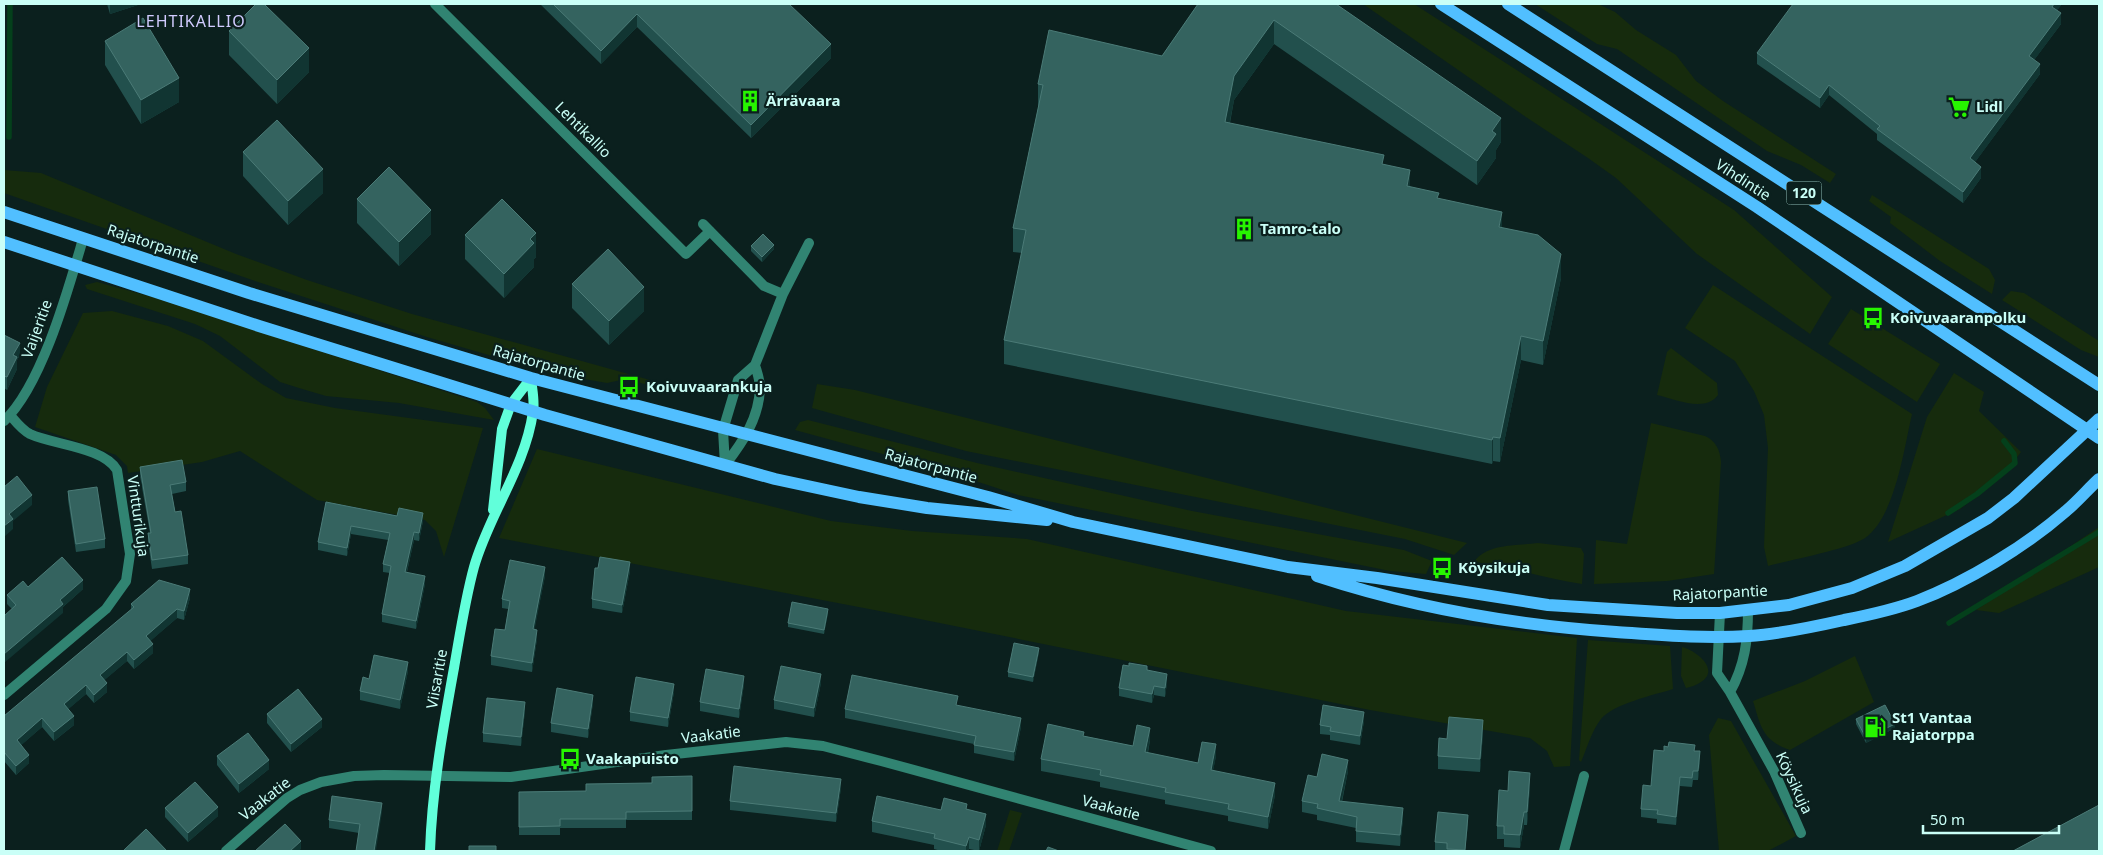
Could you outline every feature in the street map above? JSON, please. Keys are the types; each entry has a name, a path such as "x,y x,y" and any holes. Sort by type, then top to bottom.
{"main road":[{"name":"Vihdintie","path":"1441,4 1757,207 2099,438"},
{"name":"Vihdintie","path":"1508,4 2099,385"},
{"name":"Rajatorpantie","path":"4,212 249,293 531,378 723,430 988,497 1072,522 1288,567 1377,578 1548,605 1677,613 1720,612 1789,605 1852,588 1905,566 1988,518 2014,498 2099,419"},
{"name":"Rajatorpantie","path":"4,242 259,326 533,411 775,479 869,498 984,515 1072,522"},
{"name":"Rajatorpantie","path":"1288,567 1368,593 1484,618 1544,627 1677,636 1748,636 1792,631 1883,612 1918,601 1957,584 1993,564 2065,512 2099,479"}],"street":[{"name":"Lehtikallio","path":"435,4 686,254 706,227 764,286 783,294"},
{"name":"Vaijeritie","path":"7,418 20,404 36,376 76,265 83,239"},
{"path":"725,465 723,430 738,380 755,365 783,294 810,243"},
{"path":"725,465 748,435 760,386 755,365"},
{"name":"Viisaritie","path":"492,516 502,429 511,404 531,378"},
{"name":"Viisaritie","path":"430,851 434,775 474,567 492,516 512,478 533,411 531,378"},
{"name":"Vintturikuja","path":"4,695 112,602 126,581 130,565 117,470 112,463 98,456 30,434 7,418"},
{"path":"1730,692 1742,668 1748,636 1748,609"},
{"name":"Köysikuja","path":"1720,612 1717,673 1730,692 1774,771 1801,833"},
{"name":"Vaakatie","path":"226,851 273,809 300,790 321,782 354,776 434,775 511,777 732,747 801,742 938,775 1211,851"},
{"path":"1564,851 1584,776"}],"green space":[{"path":"1363,4 1414,4 1734,210 1832,297 1810,334 1697,254 1616,178"},
{"path":"1535,4 1598,4 1615,12 1636,30 1676,55 1696,81 1723,101 1836,174 1830,183 1801,165 1767,151 1617,49 1597,44"},
{"path":"4,170 41,173 236,254 307,280 412,314 650,380 648,385 626,379 607,383 550,373 427,337 255,281 4,193"},
{"path":"1872,195 1989,269 1995,280 1992,294 1940,261 1890,223 1891,217 1869,201"},
{"path":"97,282 152,297 477,402 485,408 494,420 399,403 326,396 280,382 220,336 195,324 87,289 85,285"},
{"path":"1713,285 1912,414 1902,463 1891,499 1884,515 1865,538 1833,550 1768,566 1764,547 1768,448 1764,415 1754,391 1735,361 1685,328"},
{"path":"2011,291 2024,293 2099,341 2099,357 2081,350 2002,300"},
{"path":"1851,309 1940,364 1917,402 1828,344"},
{"path":"112,311 168,326 203,341 262,384 286,398 335,408 483,428 444,557 436,531 425,520 317,500 240,451 202,462 128,473 127,466 116,455 35,427 47,387 83,313"},
{"path":"1671,348 1717,383 1718,395 1706,403 1698,404 1681,402 1657,395 1667,352"},
{"path":"1954,373 1984,392 1979,411 2021,452 2002,477 1960,509 1888,542 1927,417"},
{"path":"817,384 855,390 1467,543 1454,555 1405,539 966,451 812,408"},
{"path":"808,420 977,463 1192,511 1404,550 1432,561 1426,574 1390,571 1018,495 945,471 795,430 800,422"},
{"path":"1651,423 1705,436 1715,443 1720,454 1714,574 1667,581 1594,584 1596,540 1627,544"},
{"path":"537,449 831,521 912,531 1027,539 1346,611 1577,638 1570,766 1554,767 1547,751 1530,738 1370,710 890,613 499,538"},
{"path":"2099,527 2099,567 1999,613 1976,610"},
{"path":"1538,543 1581,548 1584,554 1582,584 1474,562 1487,551 1494,548"},
{"path":"1588,640 1670,646 1673,689 1624,704 1607,714 1594,729 1581,762 1579,760"},
{"path":"1682,647 1699,656 1707,666 1708,671 1706,677 1701,682 1686,688 1681,676"},
{"path":"1855,656 1874,702 1790,750 1768,737 1761,725 1753,701 1805,681"},
{"path":"1718,718 1731,721 1796,836 1768,851 1719,851 1709,735"},
{"path":"1010,810 1022,813 1009,851 997,851"}],"building":[{"path":"256,4 264,4 309,48 277,80 229,31"},
{"name":"Ärrävaara","path":"553,4 789,4 831,44 751,125 637,14 601,51"},
{"name":"Tamro-talo","path":"1198,4 1336,4 1501,118 1492,131 1496,134 1477,161 1274,20 1234,76 1225,122 1384,155 1382,164 1410,170 1407,186 1439,193 1437,198 1502,212 1499,227 1538,235 1561,254 1543,341 1521,336 1500,438 1493,437 1492,440 1004,340 1026,230 1013,228 1043,85 1038,84 1049,30 1162,56"},
{"path":"1793,4 2054,4 2052,7 2061,13 2029,56 2040,64 1970,158 1981,167 1963,192 1877,129 1880,126 1829,85 1820,98 1757,53"},
{"path":"143,18 179,78 141,100 105,41"},
{"path":"277,120 323,169 288,201 243,152"},
{"path":"389,167 431,210 399,242 357,199"},
{"path":"502,199 536,233 530,239 534,243 504,274 465,235"},
{"path":"763,234 774,245 762,257 751,246"},
{"path":"608,249 644,287 609,321 572,284"},
{"path":"4,335 20,343 13,355 17,357 7,377 4,376"},
{"path":"182,460 186,482 170,485 175,512 181,511 188,555 152,560 148,533 151,533 140,467"},
{"path":"17,476 32,495 9,514 13,519 4,526 4,487"},
{"path":"97,487 105,539 76,544 68,491"},
{"path":"326,502 397,516 399,508 423,513 419,533 414,532 405,572 425,576 416,621 382,614 391,566 383,564 390,533 351,526 347,548 318,542"},
{"path":"62,557 83,580 60,600 63,604 4,654 4,616 16,605 7,595 23,581 28,587"},
{"path":"600,557 630,562 622,605 592,599 595,568 598,568"},
{"path":"510,560 545,567 533,629 537,630 532,663 491,656 495,629 505,630 510,601 502,599"},
{"path":"159,580 190,589 184,611 177,609 146,636 153,644 134,660 127,652 100,675 107,683 94,695 86,685 64,704 74,716 54,732 42,718 17,740 29,755 16,766 4,752 4,716 134,607 131,604"},
{"path":"792,602 828,609 824,630 788,623"},
{"path":"1014,643 1039,648 1033,677 1008,672"},
{"path":"374,655 408,662 400,700 360,691 363,677 369,679"},
{"path":"1129,663 1147,666 1147,670 1167,674 1165,688 1154,686 1152,694 1119,688 1123,665 1129,666"},
{"path":"781,666 821,674 814,708 774,700"},
{"path":"706,669 744,676 739,709 700,702"},
{"path":"852,675 958,696 956,705 1021,718 1014,752 974,745 976,736 845,709"},
{"path":"636,677 674,684 668,718 630,712"},
{"path":"557,688 593,695 588,729 551,723"},
{"path":"298,689 322,719 291,744 267,714"},
{"path":"487,698 525,702 521,737 483,733"},
{"path":"1323,705 1364,712 1360,736 1330,731 1331,727 1320,725"},
{"path":"1885,705 1895,724 1866,738 1856,719"},
{"path":"1449,717 1483,720 1480,759 1438,756 1439,738 1447,739"},
{"path":"1048,724 1084,732 1083,736 1133,746 1137,725 1150,728 1145,752 1198,763 1202,742 1216,744 1211,770 1275,783 1268,817 1228,809 1229,804 1165,792 1166,788 1100,775 1101,770 1041,759"},
{"path":"248,733 269,760 239,784 217,756"},
{"path":"1669,742 1695,745 1694,751 1700,751 1698,771 1693,771 1692,778 1680,777 1676,817 1657,814 1658,810 1641,809 1643,785 1651,786 1654,750 1664,751 1664,746 1668,747"},
{"path":"1322,754 1348,760 1339,801 1403,808 1400,835 1356,831 1357,817 1317,808 1318,804 1302,801 1308,775 1317,777"},
{"path":"734,766 841,779 836,813 730,801"},
{"path":"1509,771 1530,773 1527,812 1524,812 1520,835 1504,834 1504,826 1497,826 1499,790 1508,791"},
{"path":"692,776 692,811 626,812 626,819 560,819 560,826 519,827 519,792 586,791 586,784 652,783 652,777"},
{"path":"195,782 218,807 188,833 165,808"},
{"path":"332,796 382,803 374,851 356,851 360,824 329,820"},
{"path":"877,796 941,810 944,798 967,804 966,809 986,814 979,840 969,837 966,846 934,838 935,834 872,821"},
{"path":"2099,805 2099,851 2013,851"},
{"path":"1438,812 1468,815 1465,850 1447,849 1447,843 1435,842"},
{"path":"285,824 301,841 290,851 255,851"},
{"path":"146,829 167,851 123,851"},
{"path":"469,846 496,846 496,851 469,851"},
{"path":"1048,847 1059,851 1046,851"}],"waterway":[{"path":"9,137 10,4"},
{"path":"1948,513 1977,494 2015,463 2014,454 2004,441"},
{"path":"1949,623 2099,532"}],"place":[{"name":"Ärrävaara","path":"750,101"},
{"name":"Lidl","path":"1959,107"},
{"name":"Tamro-talo","path":"1244,229"},
{"name":"Koivuvaaranpolku","path":"1873,318"},
{"name":"Koivuvaarankuja","path":"629,387"},
{"name":"Köysikuja","path":"1442,568"},
{"name":"St1 Vantaa Rajatorppa","path":"1875,727"},
{"name":"Vaakapuisto","path":"570,759"}],"district":[{"name":"LEHTIKALLIO","path":"191,21"}]}
